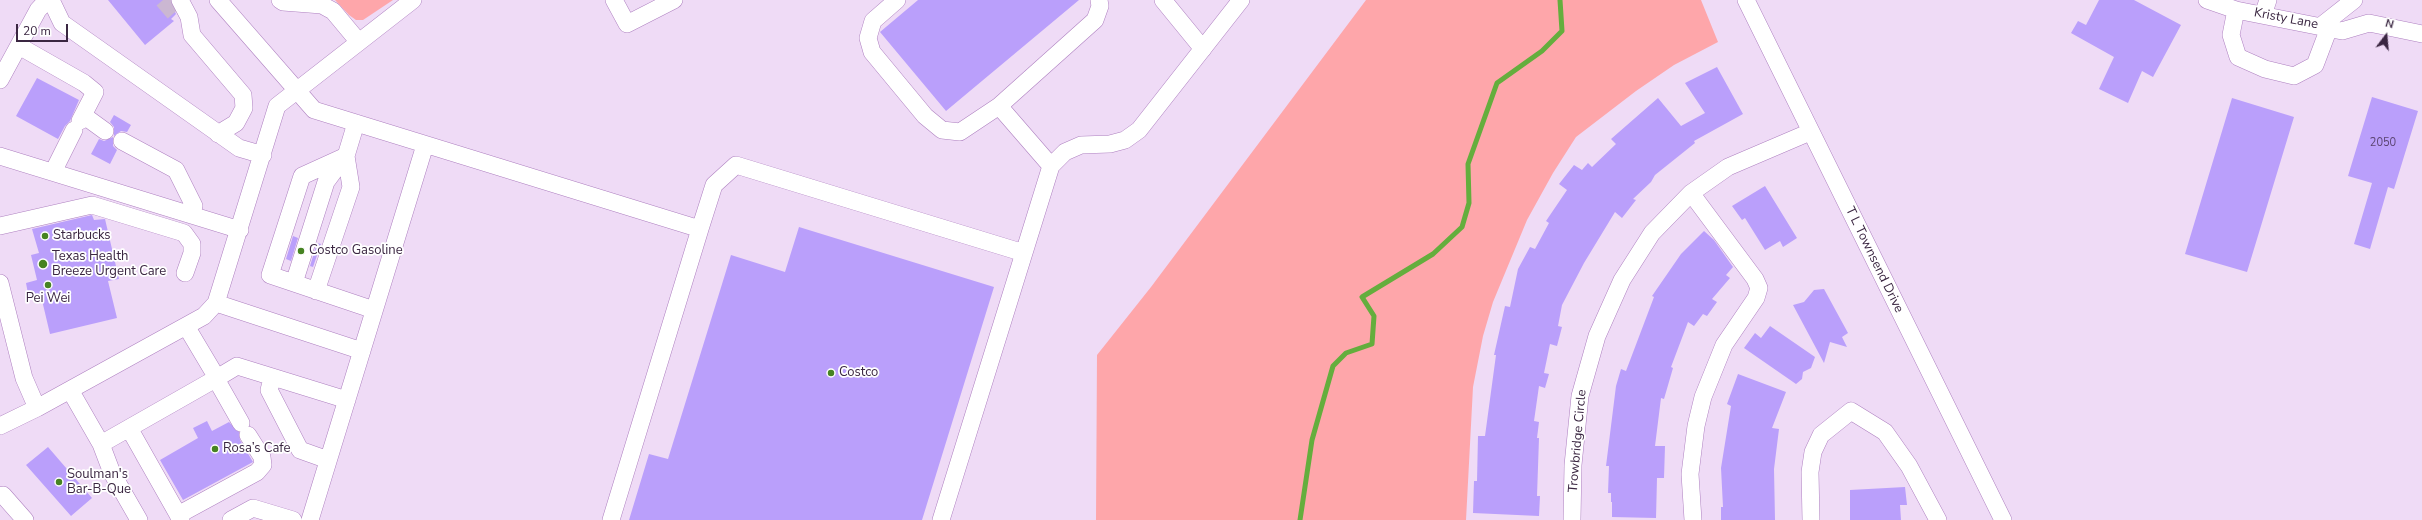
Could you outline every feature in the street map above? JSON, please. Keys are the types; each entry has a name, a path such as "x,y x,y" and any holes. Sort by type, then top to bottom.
{"street":[{"path":"0,80 38,10 47,0"},
{"path":"51,0 62,23 239,148 263,155"},
{"path":"218,0 314,110 700,228"},
{"path":"280,0 283,2 322,6 333,11 358,41"},
{"path":"0,426 37,408 204,316 216,303 240,230 277,106 296,89 413,0"},
{"path":"614,0 627,24 672,0"},
{"path":"897,0 873,22 868,38 872,52 925,116 942,130 960,132 999,106 1094,20 1100,6 1099,0"},
{"path":"1163,0 1203,48"},
{"path":"941,520 1052,166 1065,152 1081,145 1110,144 1125,140 1139,130 1241,0"},
{"name":"T L Townsend Drive","path":"1746,0 2003,520"},
{"name":"Kristy Lane","path":"2207,0 2236,10 2266,8 2330,28"},
{"path":"2236,10 2231,35 2238,57 2264,69 2294,76 2315,65 2330,28 2354,0"},
{"path":"178,7 189,17 192,35 243,95 244,108 236,123 218,134"},
{"path":"2330,28 2369,23 2422,34"},
{"path":"19,46 84,83 95,92 53,172"},
{"path":"999,106 1052,166"},
{"path":"79,122 105,131"},
{"path":"294,283 326,182 346,156 356,123"},
{"name":"Trowbridge Circle","path":"1572,520 1573,465 1580,396 1597,336 1622,280 1652,233 1690,193 1728,166 1810,132"},
{"path":"122,141 176,170 194,206 191,215"},
{"path":"310,520 425,145"},
{"path":"0,156 240,230"},
{"path":"346,156 302,176 270,275 374,310"},
{"path":"316,290 351,187 346,156"},
{"path":"611,520 714,185 736,165 1024,253"},
{"path":"1690,193 1755,279 1759,288 1756,298 1724,345 1703,397 1696,426 1690,474 1693,520"},
{"path":"0,226 92,205 184,233 192,244 192,253 185,273"},
{"path":"0,283 24,378 37,408"},
{"path":"216,303 362,351"},
{"path":"129,428 180,517 257,472 263,465 262,457 244,429 186,326"},
{"path":"101,444 237,366 347,400"},
{"path":"272,378 268,390 300,450 328,460"},
{"path":"70,390 101,444 112,473 139,520"},
{"path":"1811,520 1810,472 1813,452 1822,435 1851,411 1885,432 1910,466 1938,520"},
{"path":"0,496 3,495 25,520"},
{"path":"232,520 253,508 293,520"}],"shaded area":[{"path":"335,0 393,0 363,20 356,20 349,15"},
{"path":"1366,0 1701,0 1718,42 1674,65 1636,91 1576,137 1553,173 1527,220 1493,302 1483,336 1473,387 1466,520 1096,520 1097,355 1151,287"}],"building":[{"path":"108,0 170,0 176,14 171,19 174,21 145,45"},
{"path":"918,0 1079,0 946,111 880,32"},
{"path":"2099,0 2134,0 2181,25 2153,77 2142,71 2128,103 2099,89 2114,57 2071,33 2078,21 2086,25"},
{"path":"1717,67 1743,114 1694,141 1695,143 1655,175 1651,182 1633,199 1636,200 1622,218 1615,212 1584,263 1562,305 1558,326 1562,327 1557,346 1550,344 1544,373 1549,374 1545,388 1539,386 1534,421 1539,422 1537,438 1539,438 1537,496 1540,496 1539,516 1473,513 1474,481 1477,481 1478,436 1485,436 1496,355 1494,355 1505,306 1510,307 1518,269 1530,247 1535,249 1549,223 1546,221 1567,190 1559,184 1574,165 1582,170 1588,163 1592,167 1616,144 1611,139 1658,98 1681,126 1705,113 1685,83"},
{"path":"37,78 79,100 70,121 65,126 58,139 16,116"},
{"path":"2372,97 2418,111 2394,189 2388,187 2370,249 2354,244 2372,183 2348,176"},
{"path":"2232,98 2294,117 2247,272 2185,254"},
{"path":"114,115 131,125 127,132 121,131 114,136 114,127 110,122"},
{"path":"113,137 113,146 117,150 110,164 91,154 99,139 104,141"},
{"path":"1765,186 1797,238 1783,247 1780,241 1765,250 1745,218 1742,220 1732,206"},
{"path":"92,215 94,220 105,219 119,279 108,281 117,318 50,334 41,296 29,299 26,283 37,280 31,255 39,253 32,229"},
{"name":"Costco","path":"799,227 994,287 922,520 629,520 649,454 668,459 731,255 785,272"},
{"path":"1704,231 1714,240 1733,267 1726,275 1730,278 1712,299 1717,302 1707,316 1703,314 1694,326 1688,322 1671,367 1673,368 1664,399 1661,398 1655,446 1665,446 1664,478 1657,478 1656,518 1612,517 1611,493 1608,493 1609,466 1606,466 1616,386 1621,369 1626,371 1654,297 1652,296 1681,254"},
{"path":"293,236 298,238 291,261 286,259"},
{"path":"317,243 321,244 313,267 310,266"},
{"path":"1824,289 1848,333 1842,337 1847,347 1830,342 1824,363 1793,305 1804,302 1814,290"},
{"path":"1770,326 1815,357 1811,368 1803,372 1802,379 1796,384 1744,348 1755,333 1761,338"},
{"path":"1738,374 1786,392 1772,428 1779,429 1774,469 1775,520 1721,520 1721,507 1723,507 1721,468 1731,406 1727,404"},
{"name":"Rosa’s Cafe","path":"207,421 212,431 229,422 239,432 240,440 253,462 183,500 160,460 198,438 193,428"},
{"name":"Soulman's Bar-B-Que","path":"48,447 92,498 71,516 26,465"},
{"path":"1905,487 1907,505 1900,505 1901,520 1850,520 1850,490"}],"waterway":[{"path":"1300,520 1312,440 1333,366 1346,353 1372,344 1374,316 1362,297 1433,254 1462,227 1469,203 1468,164 1497,83 1542,51 1562,31 1560,0"}],"tunnel":[{"path":"163,0 176,15"}],"place":[{"name":"Starbucks","path":"45,236"},
{"name":"Costco Gasoline","path":"301,251"},
{"name":"Texas Health Breeze Urgent Care","path":"43,264"},
{"name":"Pei Wei","path":"48,285"},
{"name":"Costco","path":"831,373"},
{"name":"Rosa’s Cafe","path":"215,449"},
{"name":"Soulman's Bar-B-Que","path":"59,482"}]}
